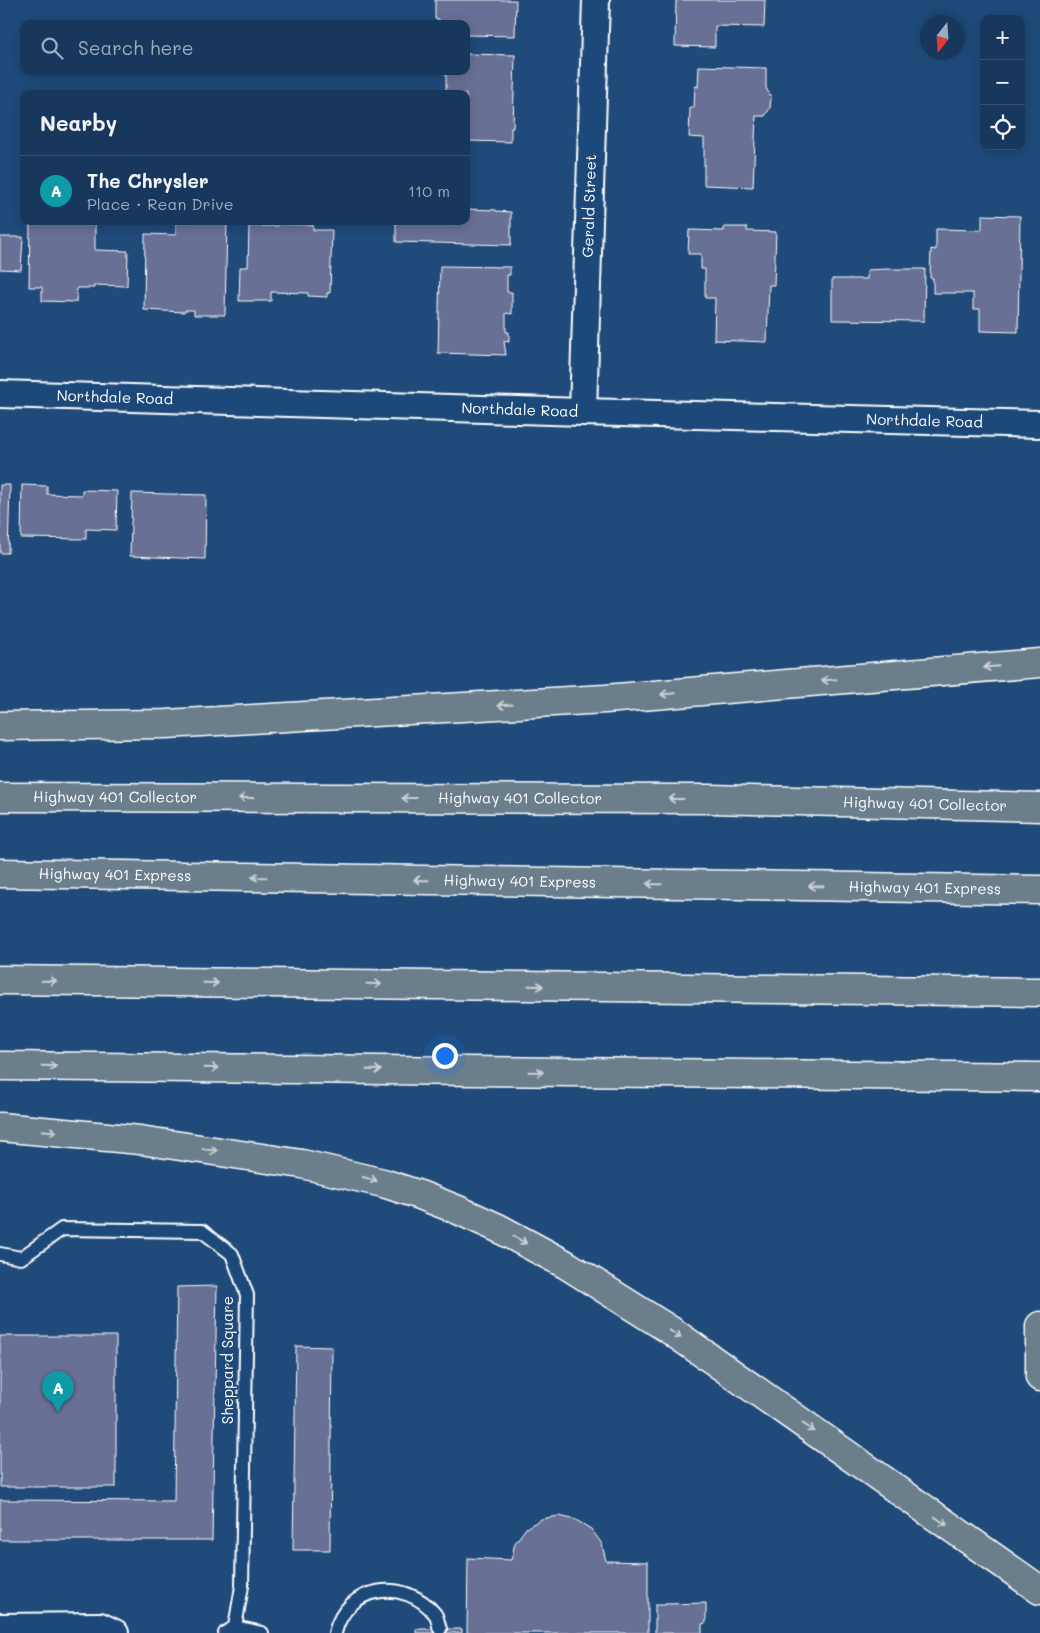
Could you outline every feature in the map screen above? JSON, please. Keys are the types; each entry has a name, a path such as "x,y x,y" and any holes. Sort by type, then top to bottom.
{"highway":[{"path":"0,726 166,724 605,699 1040,663"},
{"path":"710,799 1040,788"},
{"name":"Highway 401 Collector","path":"0,797 710,799 1040,807"},
{"name":"Highway 401 Express","path":"0,873 1040,890"},
{"path":"0,980 1040,992"},
{"path":"0,1066 1040,1077"},
{"path":"0,1127 140,1140 302,1164 383,1183 458,1210 498,1228 565,1264 670,1330 1040,1590"},
{"path":"1040,1326 1040,1377"}],"street":[{"name":"Gerald Street","path":"583,412 596,0"},
{"name":"Northdale Road","path":"0,394 1040,424"},
{"path":"0,1627 100,1626 115,1633"}],"lane":[{"name":"Sheppard Square","path":"0,1254 21,1258 62,1229 202,1231 232,1254 247,1295 242,1586 230,1630"},
{"path":"335,1633 338,1620 358,1598 386,1589 414,1596 436,1615 440,1629"},
{"path":"230,1630 262,1633"}],"building":[{"path":"435,0 516,0 515,36 470,35 470,20 435,19"},
{"path":"676,0 765,0 764,27 715,26 715,47 675,46"},
{"path":"470,54 515,55 511,142 470,141 470,90 446,90 446,75 470,75"},
{"path":"699,66 766,68 766,88 771,97 770,108 765,116 756,116 753,187 704,185 704,138 689,137 690,108 694,108 695,86 698,87"},
{"path":"470,209 511,212 511,245 396,242 396,225 470,225"},
{"path":"982,215 1020,216 1018,332 980,331 980,309 973,309 973,293 933,293 933,278 930,278 931,249 936,250 936,229 982,230"},
{"path":"30,225 95,225 95,250 128,251 127,286 94,285 94,288 77,288 76,302 42,301 42,287 29,287"},
{"path":"176,225 227,225 225,315 194,315 194,310 185,310 184,312 144,310 145,234 176,235"},
{"path":"313,225 313,230 332,230 330,293 327,293 327,297 308,296 308,293 271,292 271,301 239,301 240,267 248,267 249,226"},
{"path":"724,227 747,227 747,231 776,232 774,285 769,285 767,342 714,340 715,298 705,298 705,269 701,269 701,254 688,254 689,230 724,231"},
{"path":"0,237 23,237 21,270 0,269"},
{"path":"440,266 510,267 510,275 507,275 507,292 512,292 512,314 506,313 506,332 509,332 509,342 504,341 506,355 438,353"},
{"path":"925,269 924,321 832,320 832,279 867,279 867,270"},
{"path":"0,485 10,485 8,553 0,553"},
{"path":"22,485 47,486 47,494 82,495 82,490 117,491 116,530 86,529 86,539 21,538"},
{"path":"132,493 206,495 205,559 130,556"},
{"path":"217,1286 212,1540 0,1540 0,1500 174,1501 177,1287"},
{"path":"0,1336 116,1336 116,1487 0,1487"},
{"path":"296,1346 332,1347 330,1550 293,1550"},
{"path":"559,1516 576,1520 591,1529 602,1544 606,1561 648,1562 648,1633 467,1633 468,1558 511,1560 515,1543 526,1528 541,1519"},
{"path":"706,1603 706,1623 702,1624 702,1633 655,1633 655,1605"},
{"path":"416,1629 462,1629 462,1633 416,1633"}],"place":[{"name":"The Chrysler","path":"58,1412"}]}
